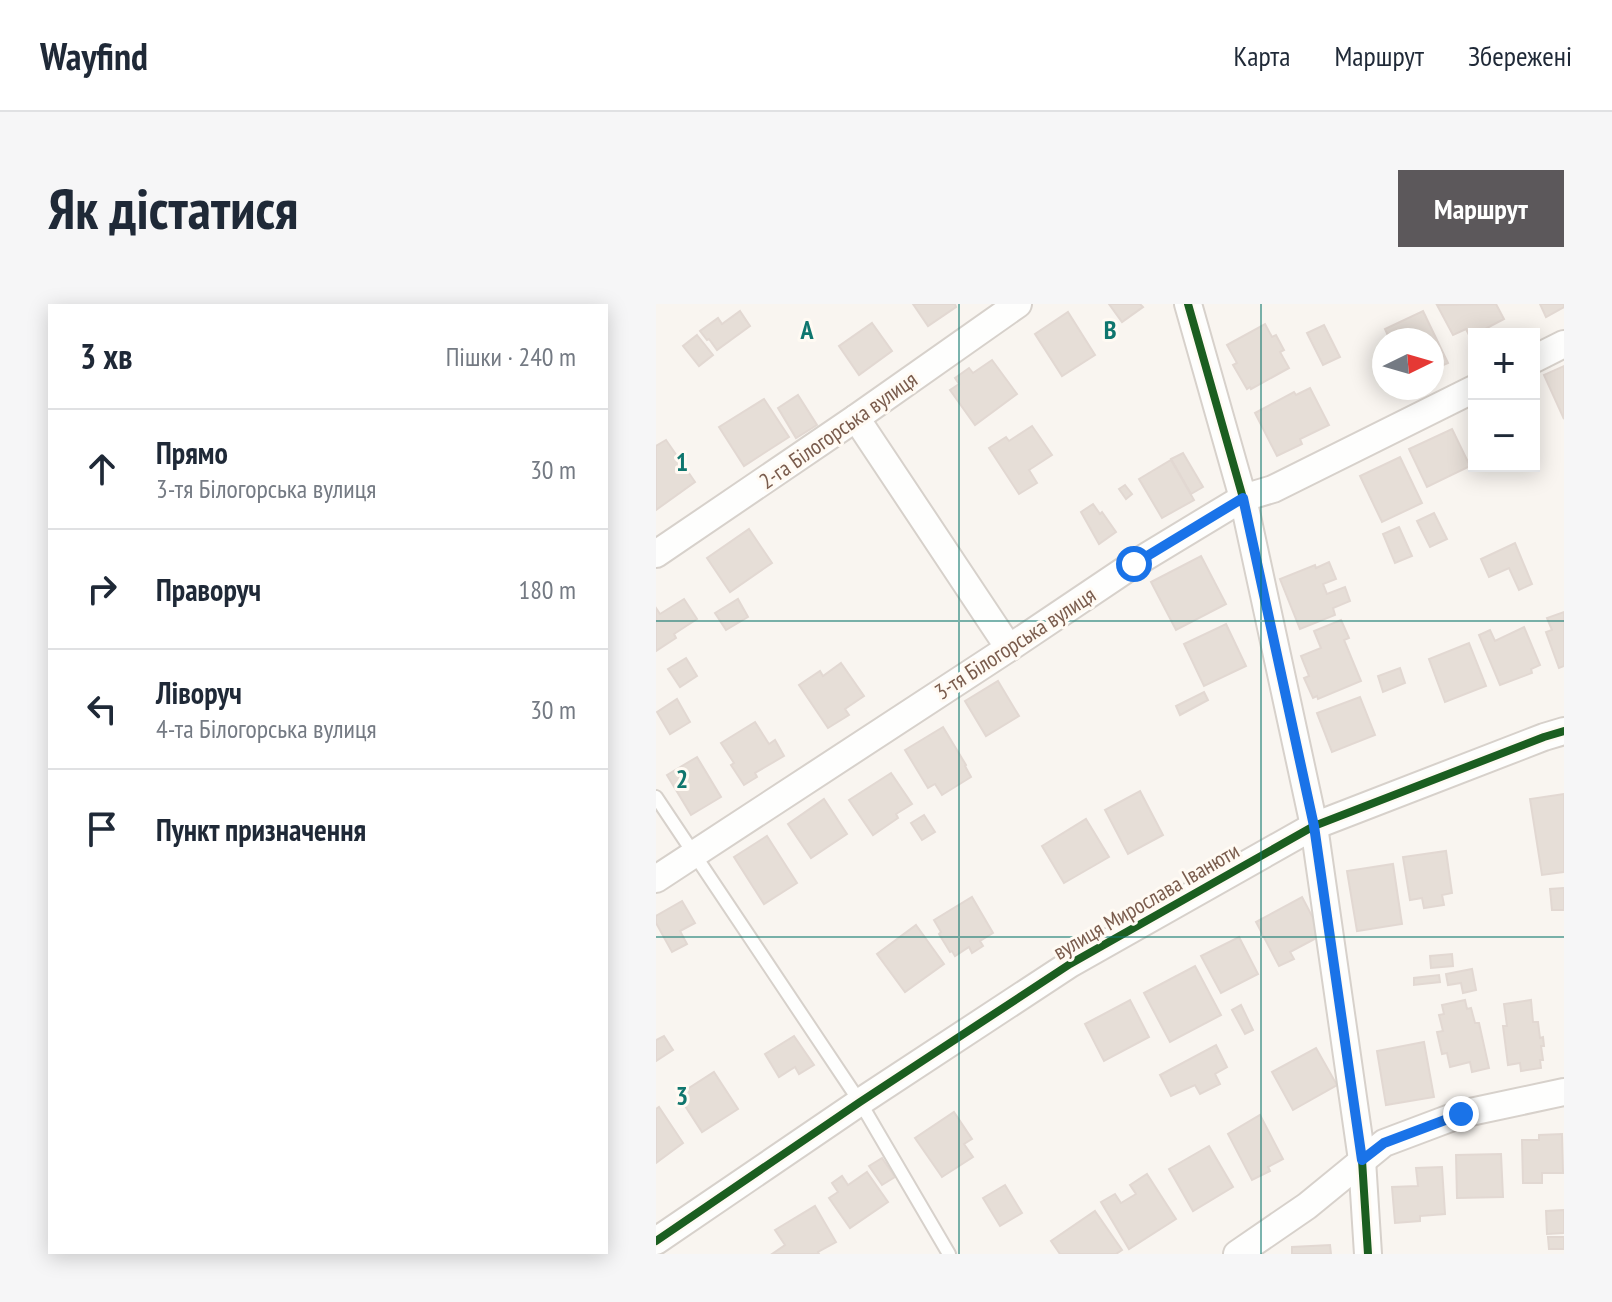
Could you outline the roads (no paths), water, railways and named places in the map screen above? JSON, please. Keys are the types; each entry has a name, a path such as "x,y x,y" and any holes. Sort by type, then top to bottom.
{"street":[{"name":"2-га Білогорська вулиця","path":"656,554 1018,304"},
{"path":"1188,304 1243,498 1314,826 1362,1160 1368,1254"},
{"path":"1540,356 1564,344"},
{"name":"3-тя Білогорська вулиця","path":"656,879 1134,564 1243,498 1273,489 1468,392"},
{"path":"856,418 1009,648"},
{"name":"вулиця Мирослава Іванюти","path":"656,1241 1070,964 1314,826 1564,731"},
{"path":"1237,1254 1307,1206 1384,1143 1461,1114 1564,1092"}],"lane":[{"path":"656,797 860,1102 949,1254"}]}
